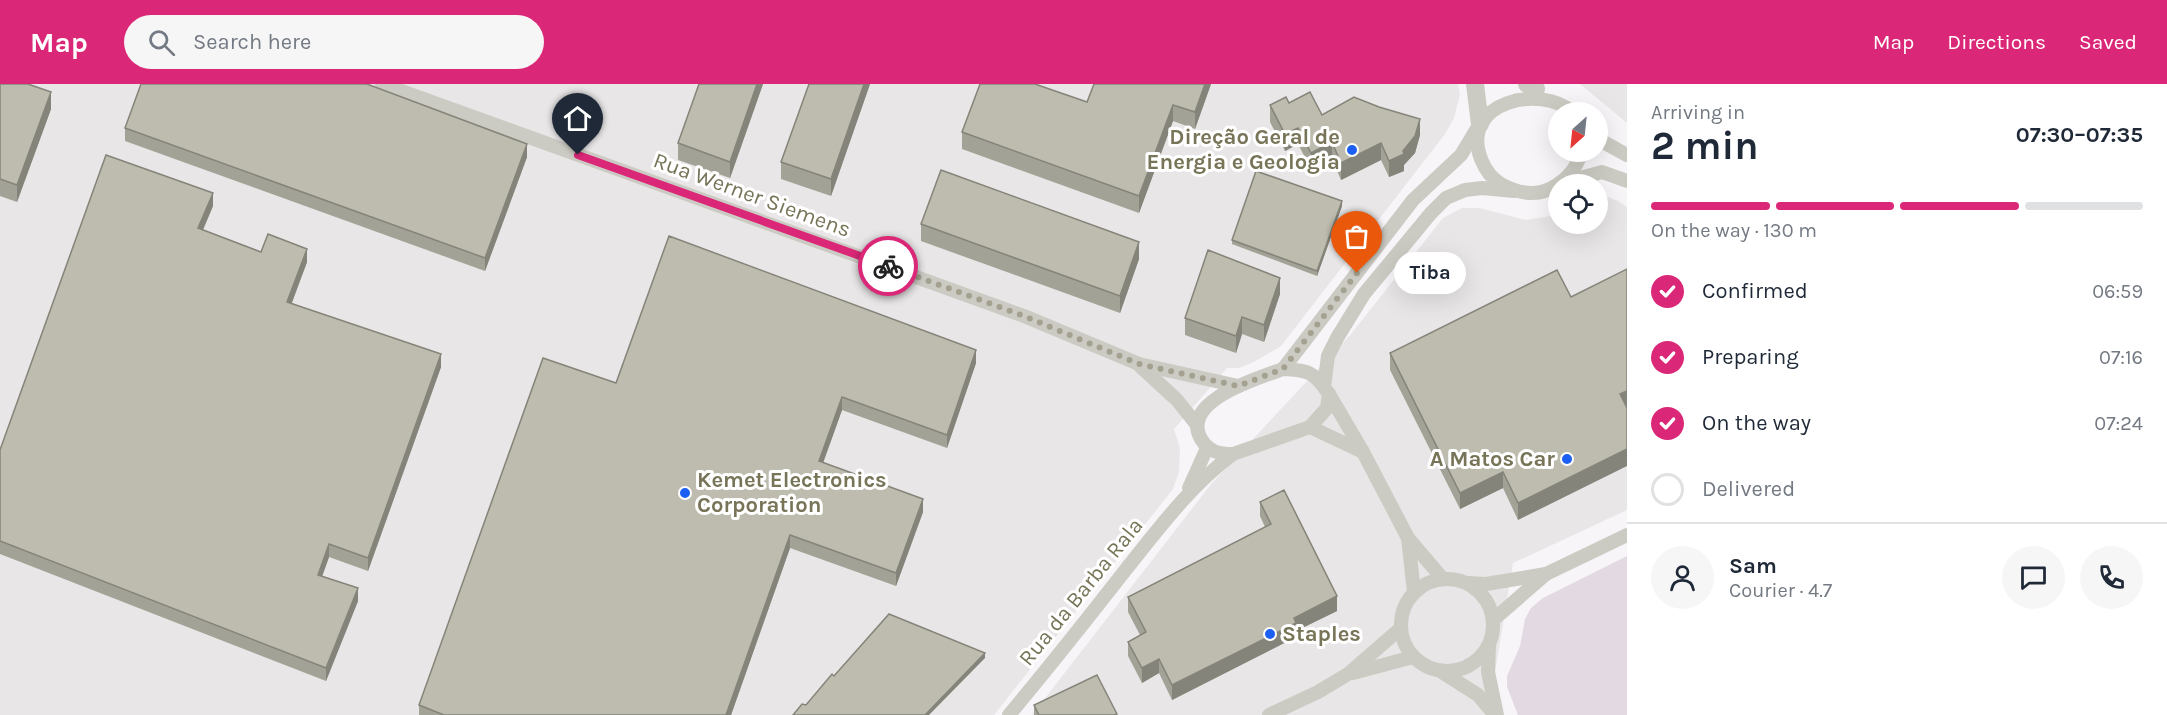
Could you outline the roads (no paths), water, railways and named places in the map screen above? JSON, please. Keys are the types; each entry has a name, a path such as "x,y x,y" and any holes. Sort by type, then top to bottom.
{"street":[{"name":"Rua Werner Siemens","path":"382,84 1024,316 1139,364 1238,386"},
{"path":"1475,84 1480,124 1478,150 1484,167 1498,182 1514,191"},
{"path":"1283,369 1413,200 1461,155 1489,108 1499,98 1532,86 1553,94 1564,102"},
{"path":"1608,145 1627,155"},
{"path":"1608,174 1627,181"},
{"path":"1207,448 1220,454 1233,454 1310,427 1327,408 1328,356 1337,338 1364,294 1446,198 1465,190 1482,188 1532,193 1548,189"},
{"name":"Rua Werner Siemens","path":"1139,364 1177,400 1197,425 1199,436 1207,448"},
{"path":"1197,425 1201,413 1214,400 1238,386 1283,369 1307,370 1327,391 1363,452 1408,538 1443,579"},
{"path":"1310,427 1363,452"},
{"name":"Rua da Barba Rala","path":"1185,495 1207,448"},
{"name":"Rua da Barba Rala","path":"1009,715 1185,495 1233,454"},
{"path":"1494,620 1546,574 1627,535"},
{"path":"1408,538 1414,592"},
{"path":"1496,715 1478,695 1442,672 1426,667 1413,657 1404,644 1401,628 1404,609 1414,592 1428,583 1443,579 1486,584 1546,574"},
{"path":"1442,672 1458,670 1474,664 1485,652 1492,637 1494,620 1489,604 1479,592 1466,583"},
{"path":"1269,715 1318,692 1348,674 1401,628"},
{"path":"1490,643 1488,672 1496,715"},
{"path":"1348,674 1413,657"}],"place":[{"name":"Direção Geral de Energia e Geologia","path":"1352,150"},
{"name":"Tiba","path":"1357,273"},
{"name":"A Matos Car","path":"1567,459"},
{"name":"Kemet Electronics Corporation","path":"685,493"},
{"name":"Staples","path":"1270,634"}]}
